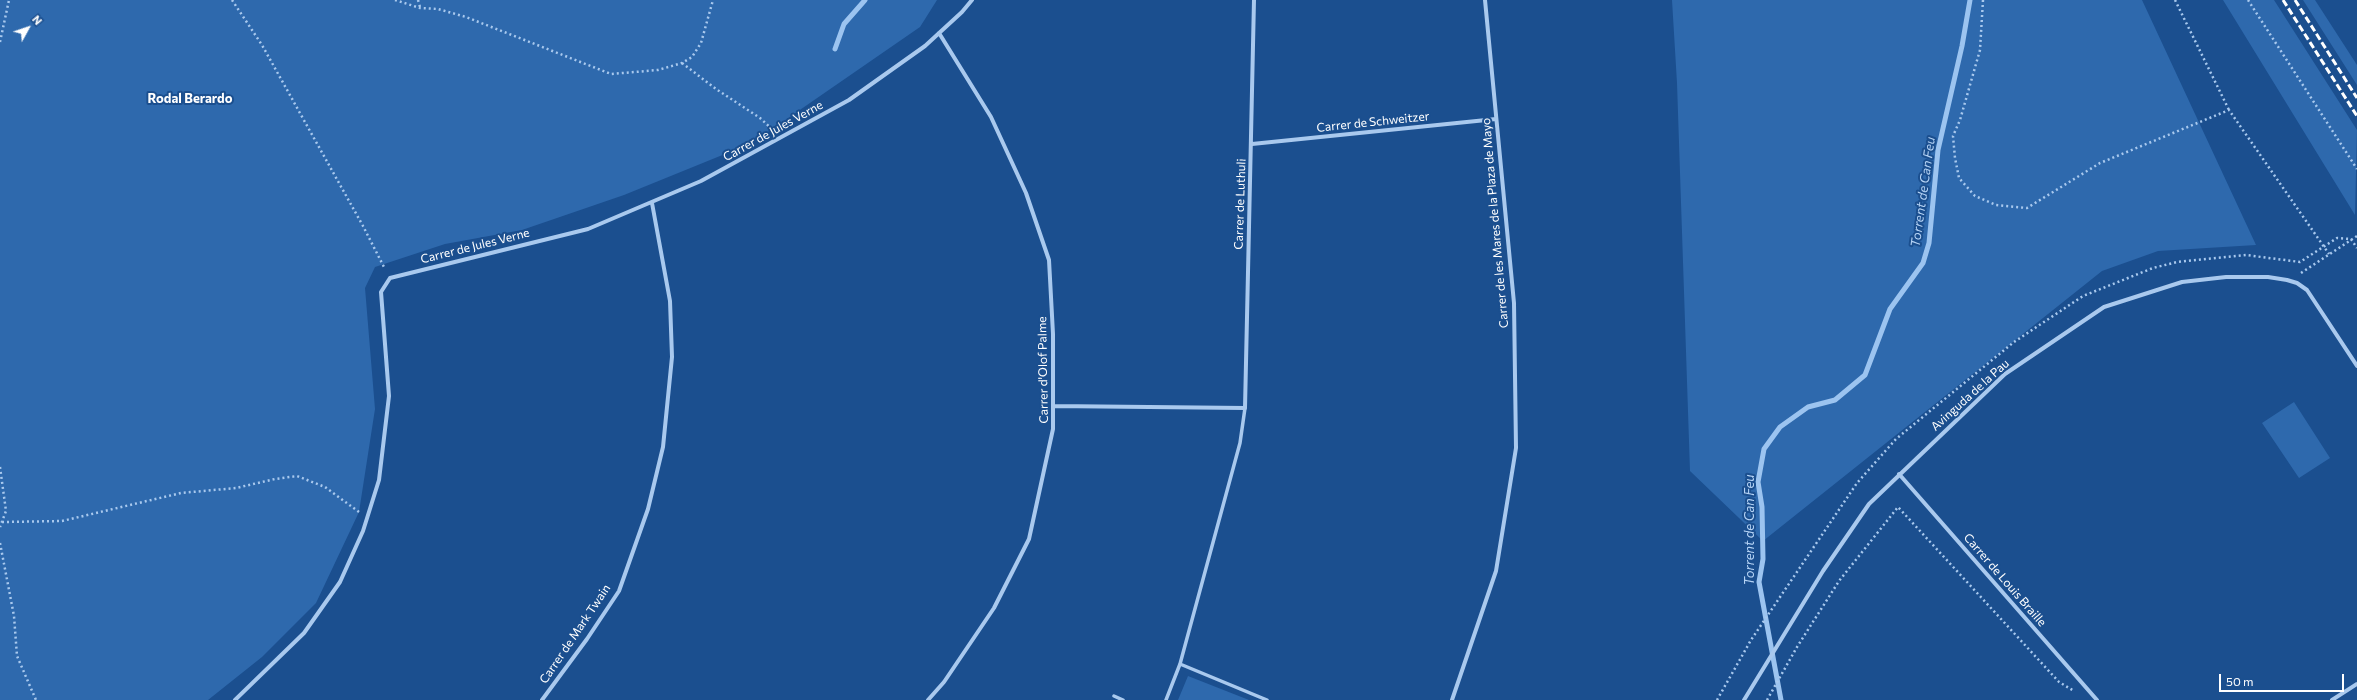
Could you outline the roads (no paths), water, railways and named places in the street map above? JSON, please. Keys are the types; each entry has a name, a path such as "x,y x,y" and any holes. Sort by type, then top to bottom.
{"street":[{"name":"Carrer de Jules Verne","path":"235,700 304,633 340,582 367,517 379,480 389,396 381,292 390,278 588,229 701,181 849,100 925,46 962,12 972,0"},
{"name":"Carrer de Luthuli","path":"1245,408 1254,0"},
{"name":"Carrer de les Mares de la Plaza de Mayo","path":"1452,700 1496,571 1516,448 1514,304 1485,0"},
{"name":"Carrer d'Olof Palme","path":"928,700 944,682 994,608 1030,539 1054,429 1053,334 1049,260 1026,193 991,117 939,33"},
{"name":"Carrer de Schweitzer","path":"1252,144 1496,119"},
{"name":"Carrer de Mark Twain","path":"542,700 587,640 618,591 648,509 663,447 672,357 670,301 652,203"},
{"name":"Avinguda de la Pau","path":"1744,700 1823,570 1869,504 2005,374 2104,307 2182,282 2226,277 2268,277 2290,280 2303,286 2314,299 2357,366"},
{"path":"1053,406 1245,408 1240,443 1180,664 1166,700"},
{"name":"Carrer de Louis Braille","path":"1899,474 2097,700"},
{"path":"1180,664 1267,700"},
{"path":"2332,700 2357,684"},
{"path":"1114,696 1123,700"}],"waterway":[{"path":"835,49 844,24 865,0"},
{"name":"Torrent de Can Feu","path":"1781,700 1759,582 1763,559 1762,507 1758,482 1764,449 1780,427 1808,407 1835,400 1865,375 1890,309 1923,263 1929,243 1938,150 1962,46 1970,0"}],"railway":[{"path":"2283,0 2357,116"},
{"path":"2295,0 2357,98"}],"district":[{"name":"Rodal Berardo","path":"190,99"}]}
